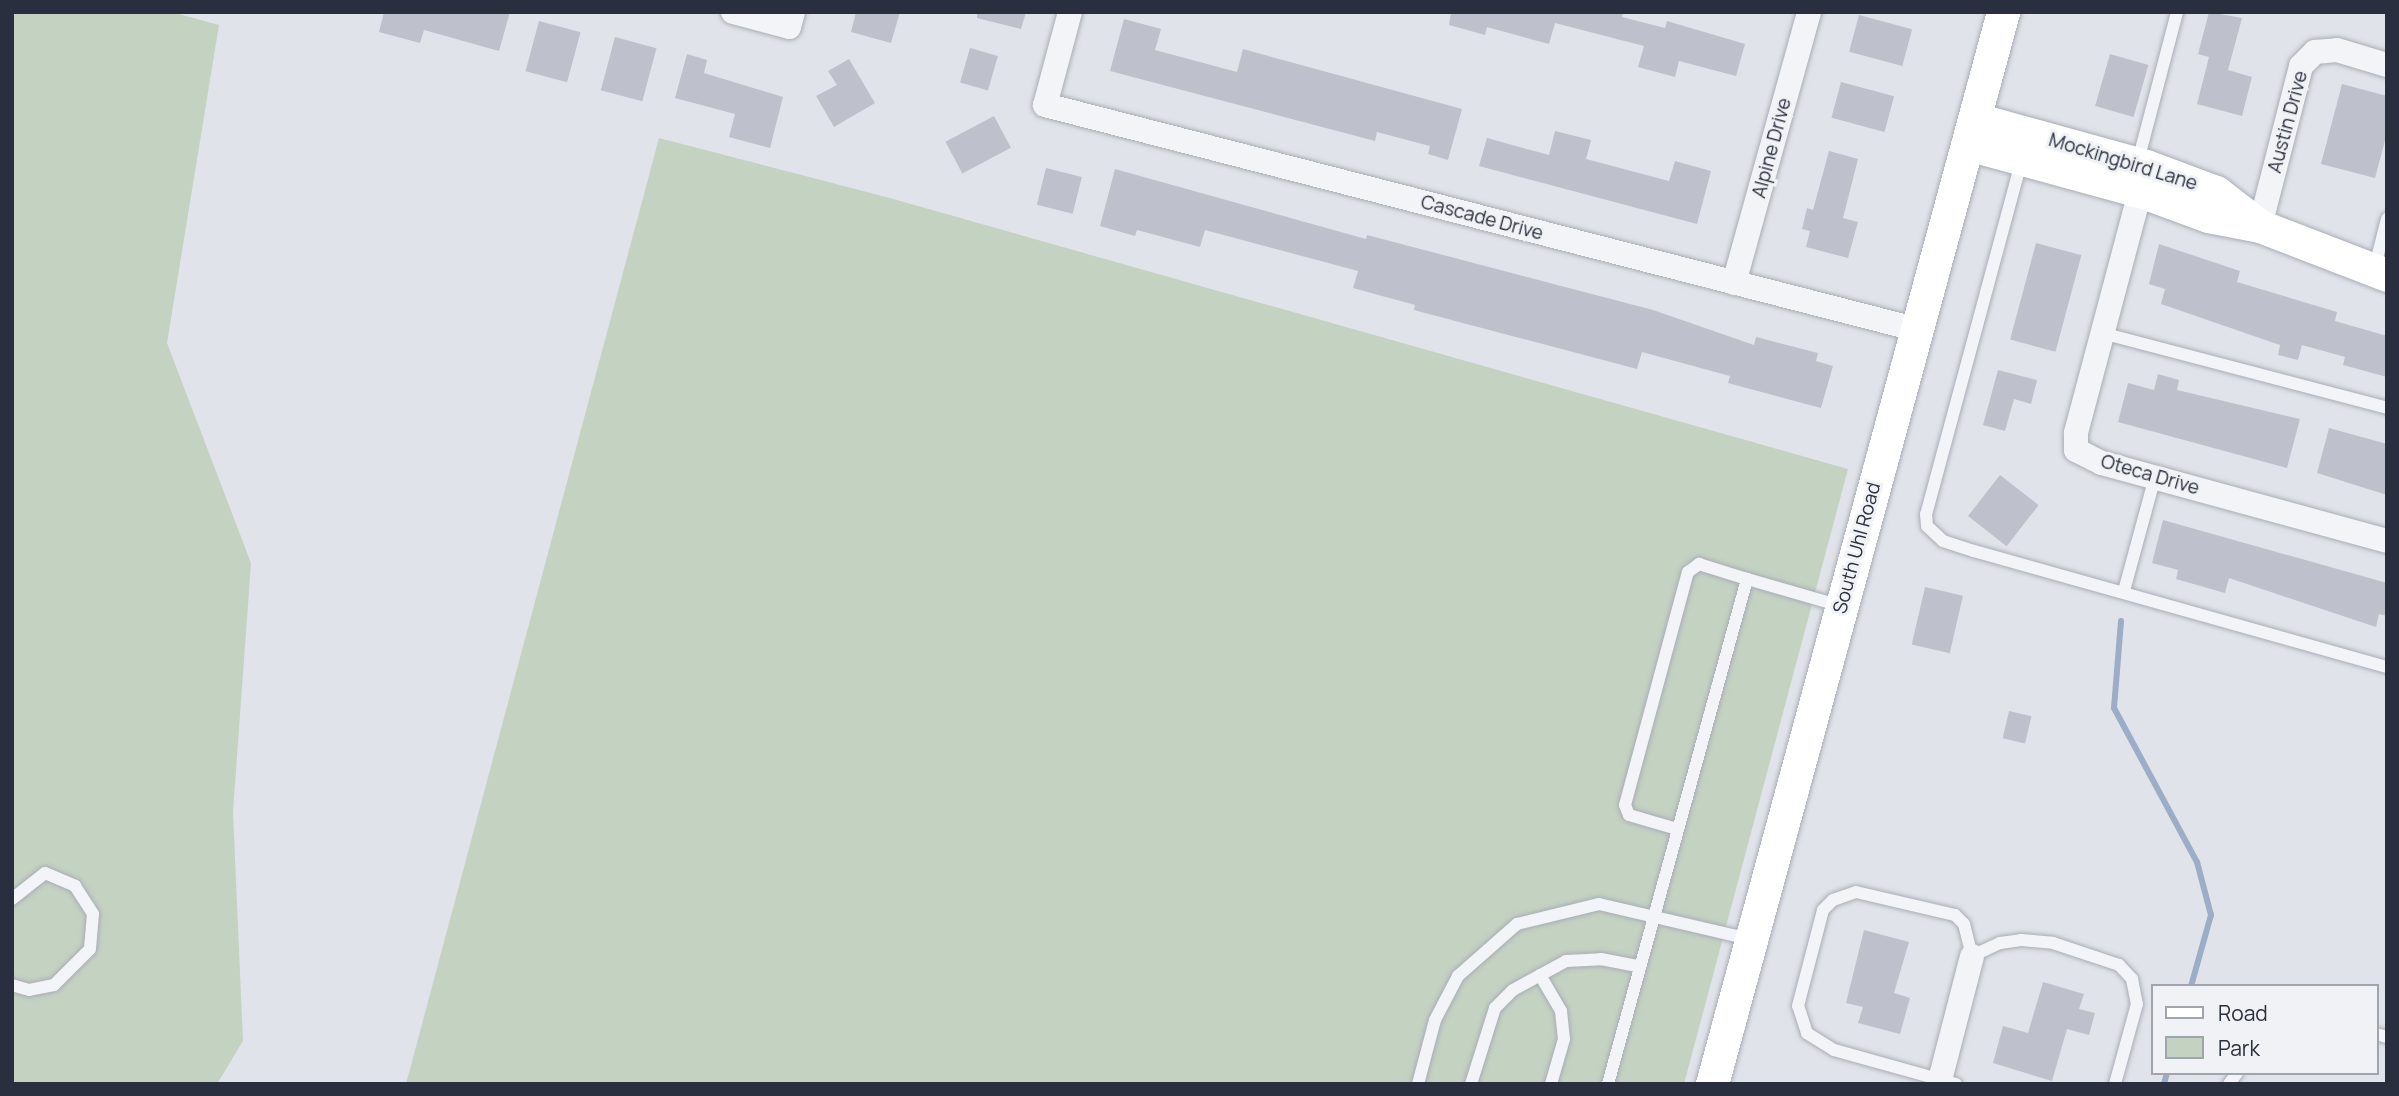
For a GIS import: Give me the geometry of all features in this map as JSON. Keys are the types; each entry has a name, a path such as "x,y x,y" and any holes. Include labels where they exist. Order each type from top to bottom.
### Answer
{"main road":[{"name":"South Uhl Road","path":"1712,1084 1841,606 1919,330 2003,12"},
{"name":"Mockingbird Lane","path":"1971,131 2022,159 2141,173"},
{"name":"Mockingbird Lane","path":"1971,131 2141,173 2208,216 2260,226 2380,273"}],"street":[{"path":"733,12 791,20"},
{"name":"Cascade Drive","path":"1070,12 1045,105 1919,330"},
{"name":"Alpine Drive","path":"1734,283 1809,12"},
{"name":"Austin Drive","path":"2260,226 2301,66 2315,52 2337,50 2387,65"},
{"name":"Oteca Drive","path":"2141,173 2076,433 2076,450 2102,463 2387,541"},
{"path":"1945,1082 1972,956"}],"lane":[{"path":"2141,173 2177,12"},
{"path":"2022,159 1926,514 1927,526 1944,541 2387,667"},
{"path":"2380,273 2387,219"},
{"path":"2102,333 2387,408"},
{"path":"2124,591 2155,477"},
{"path":"1676,829 1629,815 1625,805 1688,572 1699,564 1841,606"},
{"path":"1608,1084 1652,916 1747,579"},
{"path":"12,899 45,873 75,886 93,914 90,949 54,985 29,990 12,985"},
{"path":"1945,1082 1833,1050 1807,1033 1798,1006 1823,910 1833,900 1856,892 1955,915 1964,924 1972,956 2000,943 2021,940 2053,943 2119,965 2132,979 2137,1004 2115,1084"},
{"path":"1418,1084 1435,1020 1458,976 1517,923 1599,904 1751,939"},
{"path":"1471,1084 1495,1008 1513,990 1566,961 1601,960 1638,967"},
{"path":"1540,975 1561,1011 1564,1039 1552,1084"}],"green space":[{"path":"12,12 171,12 219,25 167,343 251,563 233,812 243,1041 217,1084 12,1084"},
{"path":"659,138 886,197 1848,469 1684,1084 406,1084"}],"building":[{"path":"384,12 510,12 499,51 424,30 420,43 379,32"},
{"path":"856,12 900,12 891,43 851,32"},
{"path":"977,12 1026,12 1021,29 977,18"},
{"path":"1451,12 1623,12 1622,17 1665,28 1667,21 1745,44 1736,76 1679,61 1675,77 1638,67 1644,46 1555,23 1549,44 1487,27 1485,35 1449,25"},
{"path":"2209,12 2242,18 2228,70 2252,77 2242,116 2197,104 2209,57 2198,54"},
{"path":"1859,15 1912,29 1902,66 1849,52"},
{"path":"1124,19 1161,29 1155,50 1237,72 1243,49 1462,109 1448,160 1428,154 1430,146 1377,132 1375,141 1110,71"},
{"path":"539,21 581,32 567,82 526,71"},
{"path":"615,37 657,48 642,101 601,90"},
{"path":"970,48 998,56 988,91 960,83"},
{"path":"687,54 707,60 704,73 783,97 770,148 729,137 735,114 675,98"},
{"path":"2110,54 2148,65 2134,117 2095,106"},
{"path":"849,59 875,103 834,127 816,96 837,85 828,71"},
{"path":"1841,82 1894,96 1885,132 1831,118"},
{"path":"2342,84 2387,96 2387,133 2375,178 2321,164"},
{"path":"994,116 1011,148 962,174 945,142"},
{"path":"1555,131 1591,140 1586,159 1669,181 1675,161 1711,171 1697,224 1479,166 1487,138 1549,155"},
{"path":"1829,151 1858,159 1843,218 1858,222 1848,258 1806,247 1810,231 1802,229 1807,208 1813,210"},
{"path":"1046,168 1082,177 1073,214 1037,205"},
{"path":"1115,169 1366,239 1367,235 1653,310 1754,345 1756,337 1818,353 1816,361 1833,366 1821,408 1728,383 1730,376 1642,352 1637,369 1414,310 1415,305 1353,288 1358,271 1205,230 1200,247 1137,230 1135,236 1100,226"},
{"path":"2036,243 2081,255 2056,352 2010,340"},
{"path":"2159,244 2240,271 2237,282 2337,312 2335,321 2387,336 2387,377 2343,365 2345,357 2302,345 2298,360 2278,355 2280,345 2161,304 2165,289 2149,284"},
{"path":"1998,370 2037,380 2031,404 2014,399 2005,431 1983,425"},
{"path":"2158,374 2179,380 2177,390 2300,419 2287,468 2118,422 2128,383 2154,390"},
{"path":"2329,428 2387,444 2387,495 2317,473"},
{"path":"2000,475 2039,505 2007,546 1968,516"},
{"path":"2163,520 2387,583 2387,616 2379,614 2376,627 2229,578 2225,593 2176,579 2178,570 2152,563"},
{"path":"1925,587 1963,596 1950,653 1912,644"},
{"path":"2009,711 2031,716 2025,743 2003,738"},
{"path":"1864,930 1909,942 1894,993 1910,998 1900,1034 1858,1023 1863,1007 1846,1003"},
{"path":"2043,982 2084,994 2079,1009 2095,1013 2089,1035 2067,1029 2052,1081 1993,1063 2003,1026 2028,1033"}],"waterway":[{"path":"2121,621 2114,708 2197,862 2211,915 2192,984"},
{"path":"2164,1084 2166,1075"}]}
